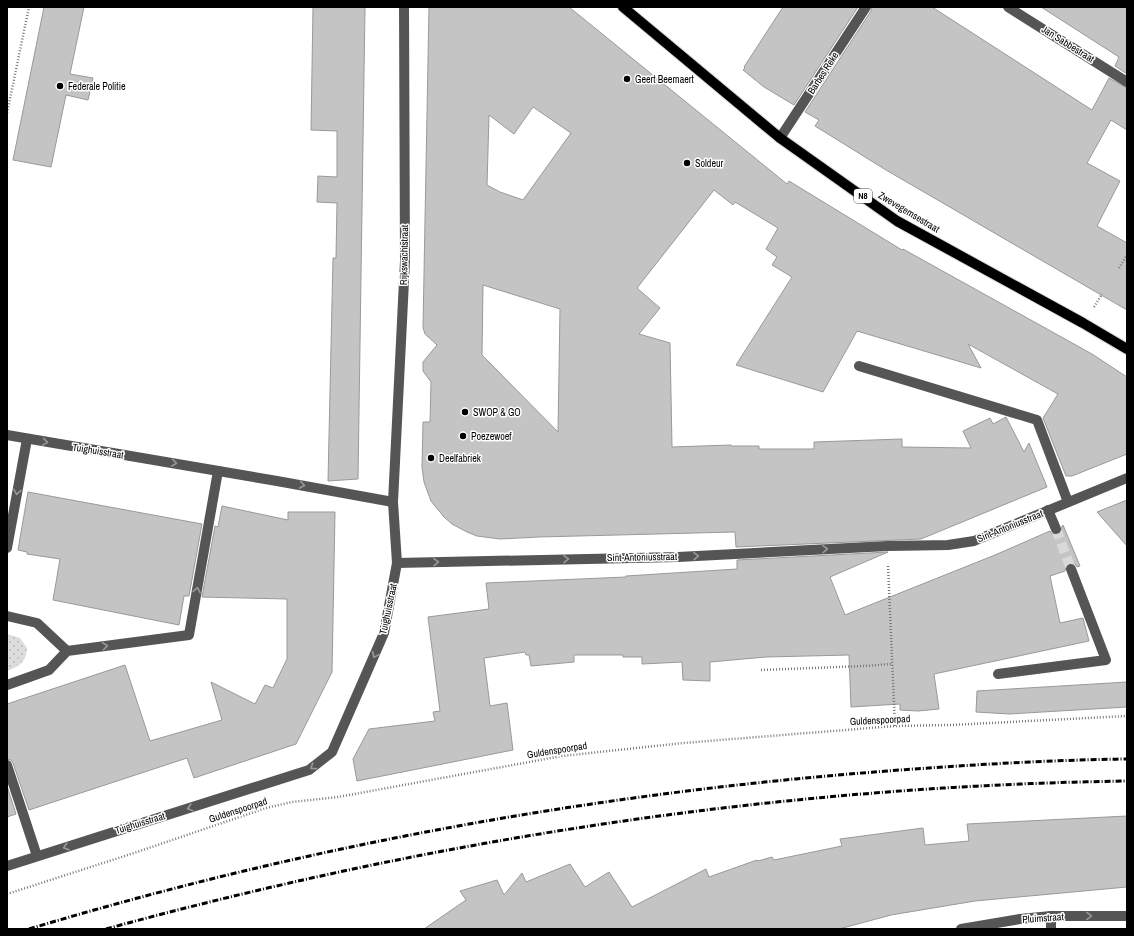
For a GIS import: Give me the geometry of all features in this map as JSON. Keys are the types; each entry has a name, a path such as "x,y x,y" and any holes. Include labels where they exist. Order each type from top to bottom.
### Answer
{"main road":[{"name":"Zwevegemsestraat","path":"623,7 780,138 897,221 1083,323 1127,349"}],"street":[{"name":"Rijkswachtstraat","path":"392,502 405,261 404,7"},
{"name":"Barbes Reke","path":"780,138 866,7"},
{"name":"Jan Sabbestraat","path":"1008,7 1127,82"},
{"path":"859,366 1037,420 1068,502"},
{"name":"Tuighuisstraat","path":"7,435 392,502 397,563 384,633 332,752 309,770 7,866"},
{"path":"7,548 26,439"},
{"path":"7,685 50,670 67,651 189,635 218,471"},
{"name":"Sint-Antoniusstraat","path":"397,563 678,557 888,546 948,545 974,541 1127,478"},
{"path":"1048,510 1056,529"},
{"path":"998,674 1106,660 1071,569"},
{"path":"7,616 38,623 67,651"},
{"path":"7,765 37,856"},
{"path":"1051,916 1051,929"},
{"name":"Pluimstraat","path":"961,929 1020,919 1051,916 1127,916"}],"path":[{"path":"7,113 29,7"},
{"path":"1119,268 1127,255"},
{"path":"888,546 895,726"},
{"path":"761,670 892,664"},
{"name":"Guldenspoorpad","path":"7,894 266,808 292,802 338,797 562,756 683,743 895,726 959,725 1127,715"}],"shaded area":[{"path":"7,634 20,638 27,648 22,663 7,671"}],"building":[{"name":"Federale Politie","path":"44,7 84,7 70,74 93,78 88,100 66,95 51,167 13,160"},
{"path":"313,7 365,7 358,479 328,481 333,258 336,258 337,203 317,202 318,176 337,177 337,131 311,130"},
{"path":"429,7 569,7 787,184 789,181 902,250 903,249 1092,354 1127,377 1127,454 1072,476 1066,476 1043,418 1058,394 968,344 981,368 857,331 823,392 736,365 792,277 772,265 777,257 766,249 778,228 735,202 733,205 714,190 637,288 660,308 639,334 670,343 672,447 731,445 759,446 759,449 814,449 814,442 902,439 902,447 971,448 963,431 990,418 993,424 1006,417 1024,452 1029,443 1047,487 921,539 736,547 735,532 500,539 477,536 452,524 444,517 431,501 424,482 422,467 423,422 430,422 431,382 423,371 423,362 437,345 425,334 423,328","holes":["533,107 571,133 523,200 500,192 487,185 489,115 514,134","483,285 560,309 558,432 482,355"]},
{"path":"783,7 858,7 794,105 764,87 743,70"},
{"path":"872,7 932,7 1092,110 1109,78 1127,88 1127,130 1111,120 1087,163 1120,181 1097,226 1127,243 1127,310 886,170 815,126 819,120 805,112 871,11"},
{"path":"1041,7 1127,7 1127,74 1115,66 1119,57"},
{"path":"28,492 202,524 189,596 184,596 179,625 53,600 60,559 27,554 27,552 18,550"},
{"path":"1127,500 1127,546 1097,512"},
{"path":"222,506 288,520 288,512 335,512 332,672 296,744 194,778 187,758 29,810 13,763 11,760 7,759 7,704 125,665 150,741 222,720 211,682 255,704 265,685 273,688 287,659 287,599 202,597 215,526 218,527"},
{"path":"1063,525 1080,566 1077,567 1075,564 1069,563 1066,565 1065,571 1050,576 1060,623 1083,618 1089,641 934,674 939,709 918,711 900,710 900,704 851,707 849,655 766,657 710,662 710,681 683,680 682,662 642,664 642,657 623,657 623,655 574,655 574,662 531,666 529,655 526,655 525,652 484,658 490,706 507,703 513,750 357,781 353,759 369,729 435,721 433,712 440,711 428,617 489,609 486,583 626,577 737,569 737,560 888,552 830,577 845,615 995,555 1050,531 1052,534 1058,535 1061,533"},
{"path":"1127,682 1127,707 1009,714 976,712 977,691"},
{"path":"7,786 16,814 7,817"},
{"path":"1127,816 1127,887 975,901 891,915 839,929 424,929 466,900 460,891 497,880 504,895 522,873 526,882 570,864 585,887 609,872 632,907 706,869 709,877 757,860 772,857 774,860 842,846 840,839 923,828 925,845 969,841 967,824"}],"tunnel":[{"path":"1056,529 1071,569"}],"railway":[{"path":"29,929 134,899 240,872 347,848 454,827 562,809 670,793 887,771 1007,763 1127,759"},
{"path":"106,929 231,897 357,868 484,844 612,823 740,806 869,793 998,785 1127,781"}],"place":[{"name":"Geert Beernaert","path":"627,79"},
{"name":"Federale Politie","path":"60,86"},
{"name":"Soldeur","path":"687,163"},
{"name":"SWOP & GO","path":"465,412"},
{"name":"Poezewoef","path":"463,436"},
{"name":"Deelfabriek","path":"431,458"}]}
